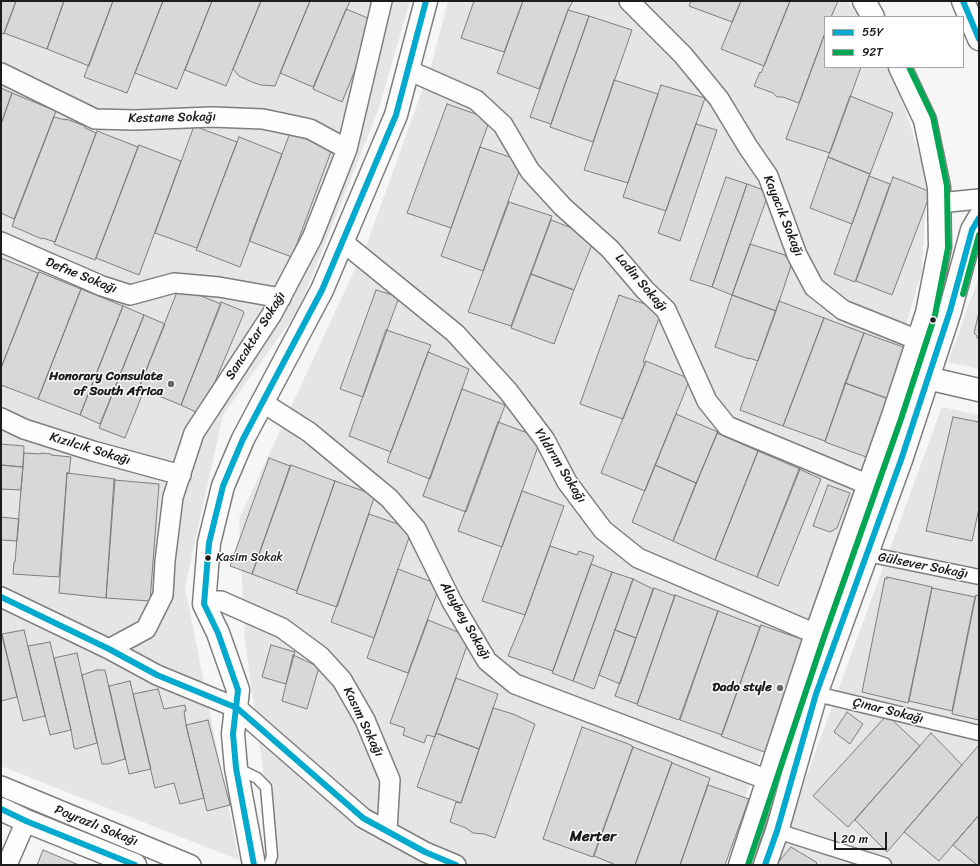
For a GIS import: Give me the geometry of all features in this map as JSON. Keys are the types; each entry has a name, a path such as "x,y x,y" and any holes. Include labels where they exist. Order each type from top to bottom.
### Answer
{"main road":[{"path":"254,865 236,768 233,734 238,690 218,633 204,604 209,543 223,486 243,439 322,290 396,115 426,1"},
{"path":"864,1 872,16"},
{"path":"964,1 979,39"},
{"path":"765,865 777,831 807,692 816,634 869,485 927,313 940,247 939,187 925,120 900,68"},
{"path":"740,865 768,780 866,554 901,460 950,311 972,230 979,218"},
{"path":"907,374 979,390"},
{"name":"Poyrazlı Sokağı","path":"1,809 26,821 134,865"}],"street":[{"name":"Sancaktar Sokağı","path":"109,649 146,629 163,595 165,561 173,497 194,433 272,314 312,238 347,149 382,1"},
{"name":"Kayacık Sokağı","path":"629,1 683,55 718,99 768,176 797,255 814,287 843,310 918,340"},
{"name":"Ladin Sokağı","path":"408,70 476,100 503,125 530,171 563,207 610,249 645,290 666,310 707,401 727,426 869,485"},
{"name":"Kestane Sokağı","path":"1,73 95,119 135,120 212,117 263,119 310,129 347,149"},
{"path":"939,203 979,199"},
{"name":"Defne Sokağı","path":"1,242 102,286 130,295 174,282 220,287 280,298"},
{"name":"Yıldırım Sokağı","path":"342,242 455,333 502,385 545,440 567,482 603,530 638,558 816,634"},
{"name":"Alaybey Sokağı","path":"262,402 310,432 389,498 416,529 452,602 487,661 515,684 768,780"},
{"name":"Kızılcık Sokağı","path":"1,418 24,429 93,451 181,475"},
{"name":"Gülsever Sokağı","path":"866,554 979,577"},
{"path":"1,597 109,649 157,675 237,708 363,818 425,852 456,865"},
{"name":"Kasım Sokağı","path":"204,604 212,601 221,601 282,628 320,656 342,680 365,720 390,780 387,831"},
{"name":"Çınar Sokağı","path":"807,692 979,733"},
{"name":"Poyrazlı Sokağı","path":"1,786 191,865"},
{"path":"7,865 26,821"},
{"path":"777,831 884,865"}],"lane":[{"path":"236,768 257,778 266,788 272,856 269,865"}],"shaded area":[{"path":"1,1 410,1 379,108 299,309 223,415 185,587 239,860 1,766"},
{"path":"448,1 848,1 857,16 824,16 824,68 890,68 895,77 927,179 922,272 827,582 719,865 276,865 245,641 239,519 368,241 432,63"},
{"path":"979,277 979,369 948,362"},
{"path":"942,407 979,415 979,865 774,865"}],"building":[{"path":"1,1 16,1 4,34 1,33"},
{"path":"16,1 64,1 47,49 4,33"},
{"path":"64,1 113,1 89,66 47,49"},
{"path":"113,1 163,1 127,93 84,77"},
{"path":"163,1 212,1 177,89 135,73"},
{"path":"212,1 261,1 226,86 185,70"},
{"path":"261,1 310,1 275,86 261,85 252,82 239,76 233,69"},
{"path":"310,1 350,1 313,87 280,73"},
{"path":"474,1 523,1 504,52 461,38"},
{"path":"523,1 573,1 568,10 539,89 497,73"},
{"path":"691,1 741,1 732,22 689,6"},
{"path":"741,1 790,1 764,66 721,49"},
{"path":"790,1 838,1 831,16 824,16 824,36 799,103 783,97 777,97 773,93 754,86 760,72 761,73"},
{"path":"346,9 375,21 342,102 313,89"},
{"path":"568,10 589,16 551,124 530,117"},
{"path":"589,16 632,30 593,142 550,127"},
{"path":"824,36 824,68 861,68 830,153 786,139"},
{"path":"614,80 658,94 628,183 584,170"},
{"path":"661,85 705,98 666,211 623,197"},
{"path":"1,88 12,93 1,124"},
{"path":"12,93 56,111 14,219 1,213 1,124"},
{"path":"850,96 893,113 870,174 828,157"},
{"path":"447,104 490,119 451,228 407,213"},
{"path":"54,117 66,119 85,126 85,128 96,133 55,242 42,239 12,226"},
{"path":"696,124 717,130 680,241 658,233"},
{"path":"194,126 237,142 197,248 155,233"},
{"path":"97,131 138,147 95,260 54,244"},
{"path":"290,133 332,149 292,257 249,241"},
{"path":"239,137 282,154 240,267 196,250"},
{"path":"139,145 181,161 139,275 96,258"},
{"path":"480,147 516,159 522,163 483,271 441,256"},
{"path":"828,157 870,174 852,224 810,208"},
{"path":"869,176 890,184 855,282 834,274"},
{"path":"726,177 747,184 712,287 690,280"},
{"path":"893,177 931,192 892,295 856,281"},
{"path":"747,184 769,192 732,295 712,287"},
{"path":"509,202 552,216 511,326 468,312"},
{"path":"551,220 595,237 574,290 531,274"},
{"path":"750,244 785,255 793,260 776,311 732,295"},
{"path":"1,258 38,273 1,368"},
{"path":"39,272 81,289 38,399 1,385 1,368"},
{"path":"531,274 574,290 554,344 511,328"},
{"path":"179,287 221,304 181,405 139,388"},
{"path":"81,289 123,306 80,415 38,399"},
{"path":"376,290 399,297 363,397 340,389"},
{"path":"619,295 662,310 643,362 645,363 623,419 580,404"},
{"path":"732,295 776,311 758,361 715,347"},
{"path":"779,301 824,318 783,426 740,410"},
{"path":"221,302 243,311 244,313 200,414 181,405"},
{"path":"123,306 144,315 100,424 80,415"},
{"path":"979,312 979,339 974,333"},
{"path":"144,315 165,324 139,388 144,390 125,438 99,428"},
{"path":"824,318 864,333 825,441 783,426"},
{"path":"386,330 431,345 391,452 349,436"},
{"path":"864,333 906,348 889,399 845,383"},
{"path":"428,352 469,369 430,479 387,462"},
{"path":"646,361 690,379 645,491 601,473"},
{"path":"845,383 889,399 869,458 825,442"},
{"path":"462,389 505,405 466,512 423,496"},
{"path":"676,414 718,432 696,483 655,465"},
{"path":"953,417 979,422 979,508 972,541 926,531"},
{"path":"498,422 541,438 502,547 458,531"},
{"path":"717,433 758,451 715,560 673,541"},
{"path":"1,444 24,446 23,467 1,465"},
{"path":"758,451 800,469 757,577 715,560"},
{"path":"24,453 41,453 71,457 69,473 67,473 59,577 13,574"},
{"path":"269,458 290,466 252,574 230,566"},
{"path":"1,465 23,467 21,490 1,489"},
{"path":"291,465 335,481 297,591 252,574"},
{"path":"655,465 696,483 673,541 632,522"},
{"path":"799,469 821,479 778,586 757,577"},
{"path":"67,473 115,479 106,598 59,593"},
{"path":"114,480 159,484 150,601 106,598"},
{"path":"335,481 375,495 337,607 296,593"},
{"path":"828,485 850,493 837,528 830,532 813,526"},
{"path":"522,491 564,506 525,615 482,601"},
{"path":"369,514 412,529 374,638 331,622"},
{"path":"1,517 19,519 17,541 1,540"},
{"path":"550,546 577,555 579,551 594,556 553,671 508,656 525,615"},
{"path":"591,564 612,572 573,681 552,673"},
{"path":"398,569 440,585 408,673 367,658"},
{"path":"612,572 633,579 594,689 573,681"},
{"path":"887,577 932,587 908,703 862,692 885,578 887,579"},
{"path":"633,579 653,589 636,638 615,630"},
{"path":"654,588 675,596 637,704 615,696"},
{"path":"932,588 975,597 952,711 909,701"},
{"path":"675,595 718,611 679,720 637,705"},
{"path":"976,595 979,596 979,720 952,714"},
{"path":"718,611 760,627 722,735 680,720"},
{"path":"428,620 470,637 435,737 427,735 424,743 403,735 405,728 390,723"},
{"path":"761,625 807,641 767,753 721,736"},
{"path":"24,630 45,716 23,721 2,634"},
{"path":"615,630 636,638 620,684 599,675"},
{"path":"1,632 17,697 1,701"},
{"path":"50,642 71,730 50,735 28,646"},
{"path":"271,645 295,652 286,684 262,677"},
{"path":"77,653 97,743 76,749 74,748 54,658"},
{"path":"293,655 319,667 307,709 282,701"},
{"path":"97,670 105,670 125,759 108,764 102,764 82,675"},
{"path":"456,678 498,694 479,749 436,733"},
{"path":"130,681 151,769 129,774 109,686"},
{"path":"158,689 164,709 185,705 186,711 184,711 186,725 204,798 180,804 174,783 155,788 133,694"},
{"path":"493,708 513,714 535,724 495,838 484,834 473,833 466,828 450,822 456,802 461,803"},
{"path":"847,712 863,724 850,744 834,732"},
{"path":"887,715 920,746 848,827 813,796"},
{"path":"208,720 230,805 207,811 186,725"},
{"path":"582,727 633,747 593,857 543,839"},
{"path":"436,733 479,749 461,803 417,787"},
{"path":"931,733 962,765 887,852 855,820"},
{"path":"979,745 979,815 939,861 904,832"},
{"path":"633,747 672,762 635,865 616,865 594,856"},
{"path":"672,763 710,778 680,865 635,865"},
{"path":"708,785 749,799 725,865 680,865"},
{"path":"979,815 979,865 977,865 953,845"},
{"path":"791,847 817,863 815,865 776,865"},
{"path":"43,850 79,865 37,865"}],"transit line":[{"name":"55Y","path":"254,865 236,768 233,734 238,690 218,633 204,604 209,543 223,486 243,439 322,290 396,115 426,1"},
{"name":"55Y","path":"963,1 979,39"},
{"name":"92T","path":"748,865 824,637 901,419 935,315 948,248 947,186 933,117 909,68"},
{"name":"55Y","path":"765,865 777,831 816,694 901,460 950,311 972,230 979,218"},
{"name":"92T","path":"963,294 979,235"},
{"name":"55Y","path":"1,597 109,649 157,675 237,708 363,818 425,852 456,865"},
{"name":"55Y","path":"1,809 26,821 135,865"}],"place":[{"name":"Honorary Consulate of South Africa","path":"171,384"},
{"name":"Kasim Sokak","path":"208,558"},
{"name":"Dado style","path":"780,688"}],"district":[{"name":"Merter","path":"593,837"}]}
